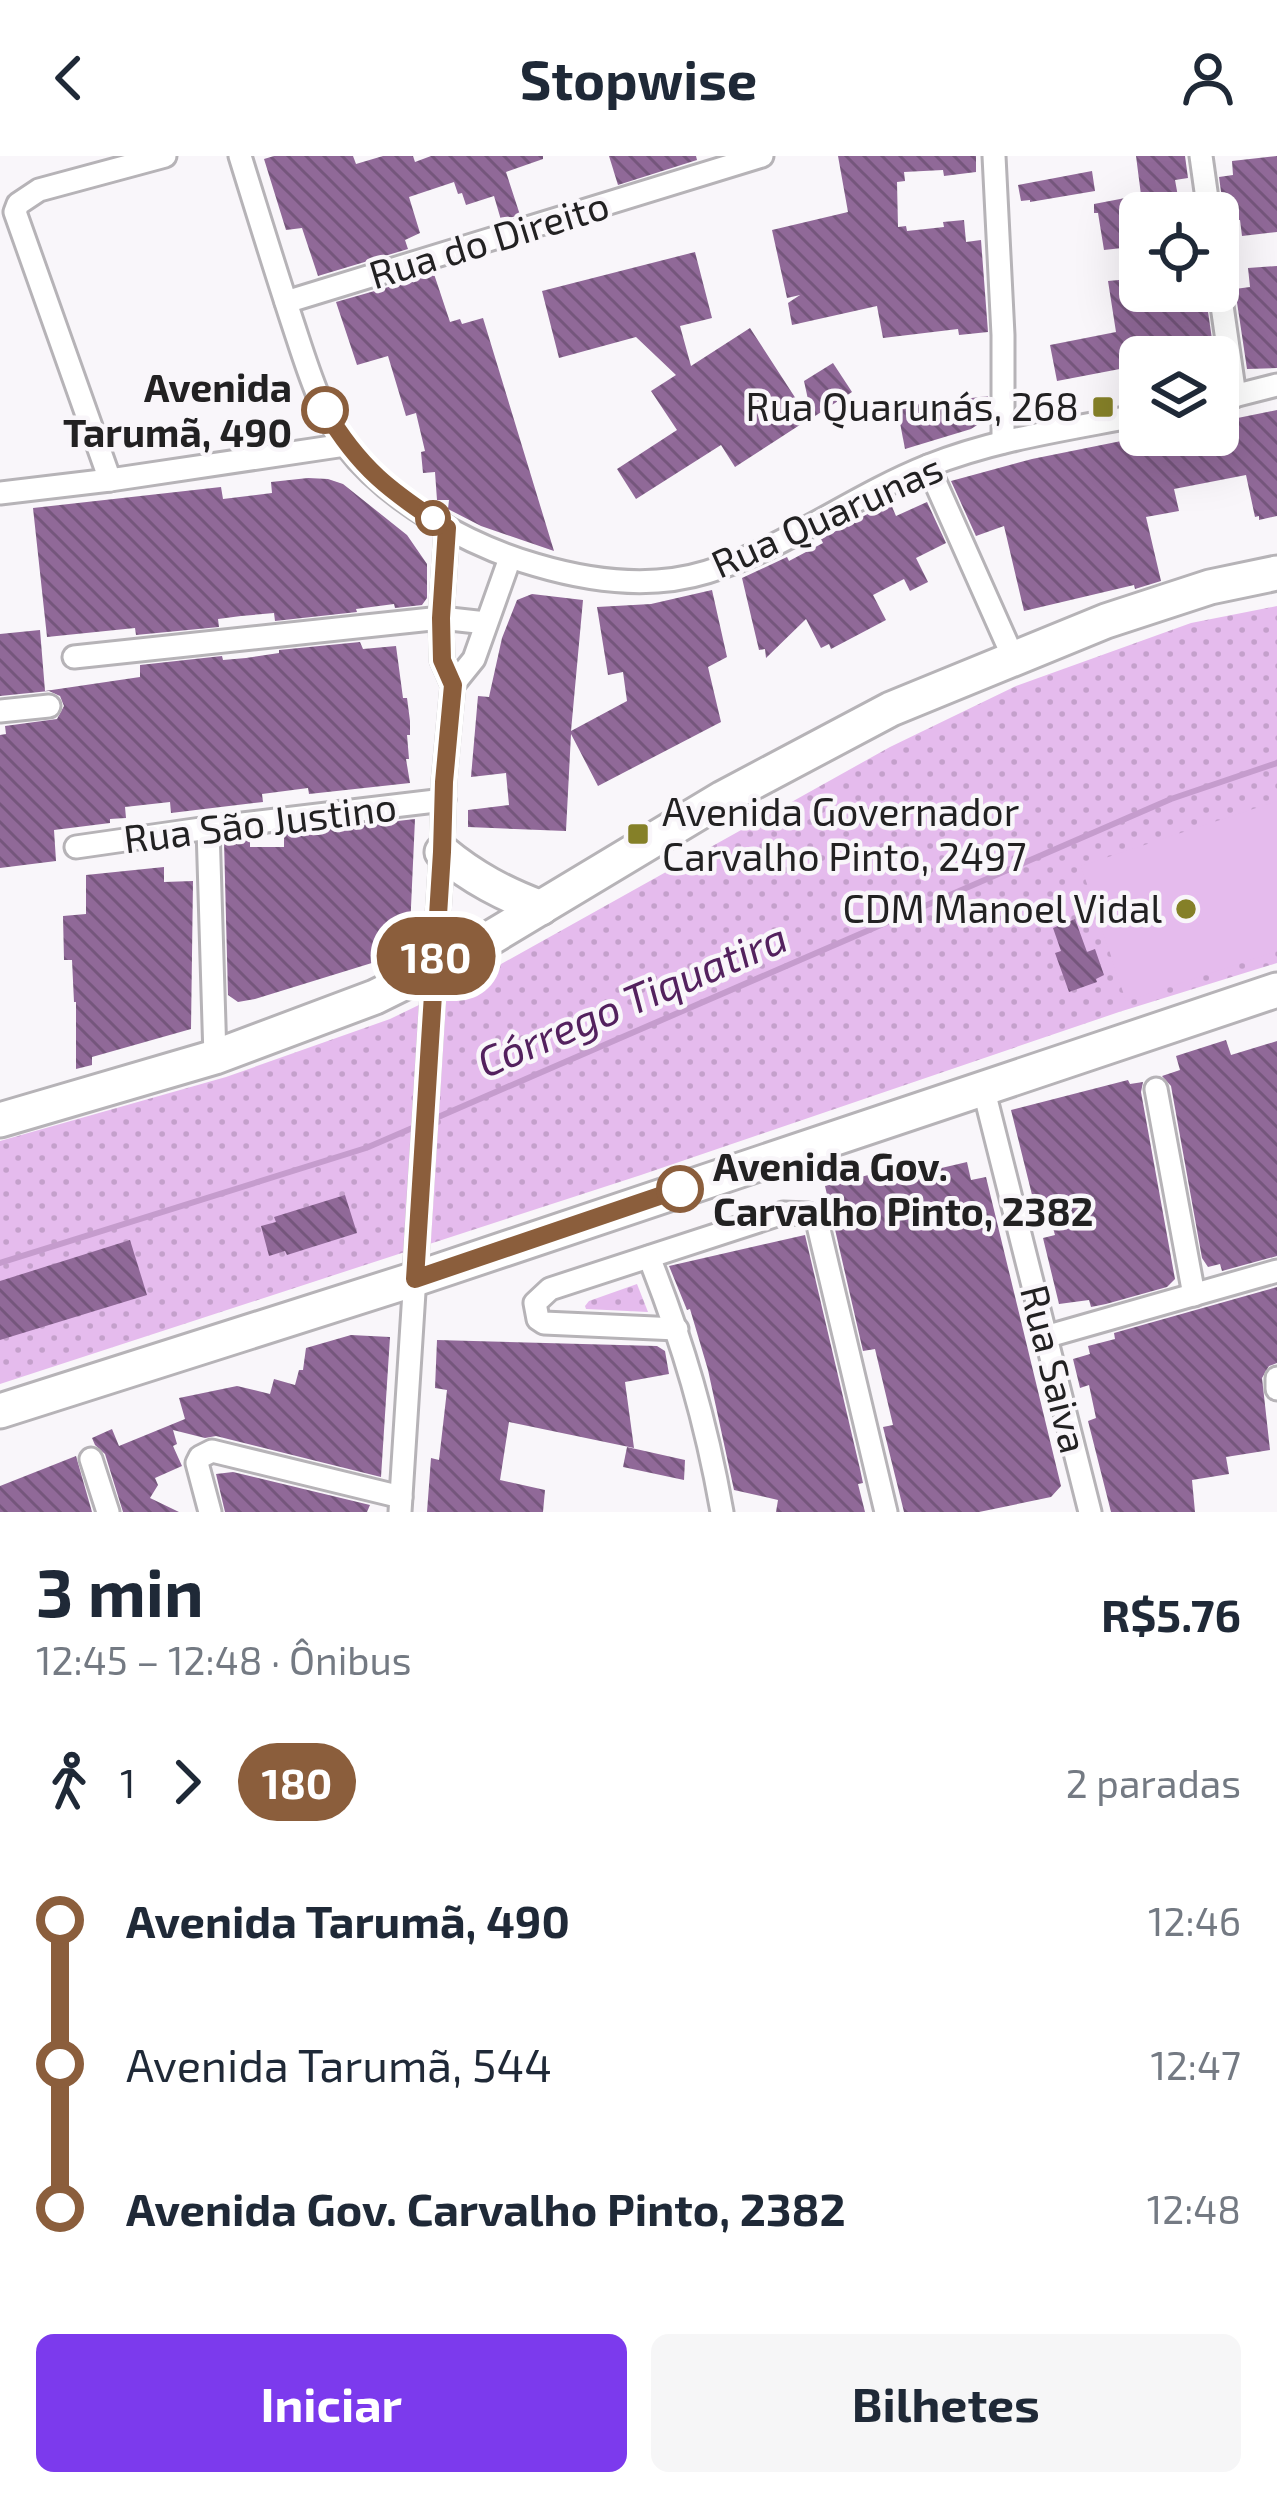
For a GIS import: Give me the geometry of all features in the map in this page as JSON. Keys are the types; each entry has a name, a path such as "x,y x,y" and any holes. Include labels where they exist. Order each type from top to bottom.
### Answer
{"main road":[{"path":"0,1120 215,1057 375,997 435,969 723,798 847,731 1012,657 1106,621 1210,587 1277,573"},
{"path":"442,852 477,879 542,908"},
{"path":"0,1411 415,1279 1277,990"}],"street":[{"path":"110,480 15,212 18,204 39,190 165,156"},
{"name":"Rua Quarunas","path":"240,156 325,410 346,445 369,471 447,528 510,558 571,575 638,582 700,574 756,556 928,466 1003,442 1119,419"},
{"name":"Rua do Direito","path":"286,302 762,156"},
{"path":"994,156 1003,442"},
{"path":"1201,156 1206,192"},
{"path":"1239,395 1277,385"},
{"path":"0,493 346,445"},
{"path":"928,466 1012,657"},
{"path":"210,1512 197,1462 212,1451 400,1504 453,685 442,660 447,528"},
{"path":"453,685 473,659 510,558"},
{"path":"74,657 441,618 485,623"},
{"path":"0,712 49,706"},
{"name":"Rua São Justino","path":"76,848 208,827 444,800"},
{"path":"208,827 215,1057"},
{"name":"Rua Saiva","path":"983,1087 1083,1511"},
{"path":"1156,1089 1194,1294"},
{"path":"677,1329 544,1323 538,1319 535,1303 550,1289 783,1213 808,1214 817,1221 886,1512"},
{"path":"649,1257 677,1329 709,1440 722,1512"},
{"path":"1045,1337 1277,1271"},
{"path":"1277,1378 1277,1390"},
{"path":"91,1459 108,1512"}],"shaded area":[{"path":"1277,606 1277,963 0,1384 0,1141 226,1077 390,1019 485,973 890,747 1016,686 1191,623"},
{"name":"CDM Manoel Vidal","path":"1277,801 1277,951 1126,1001 1081,866"},
{"path":"637,1284 648,1312 586,1309 589,1301"}],"building":[{"path":"353,156 356,164 383,156 413,156 415,162 431,156 543,159 506,172 520,215 501,220 494,196 466,205 454,182 409,197 420,233 405,240 408,249 318,276 302,228 286,230 264,159"},
{"path":"609,156 696,156 697,160 618,185"},
{"path":"838,156 976,156 976,172 944,176 943,170 904,172 905,181 897,182 898,227 906,226 907,231 964,220 966,242 981,240 988,332 959,335 958,329 883,338 877,306 792,325 788,303 800,295 787,298 772,230 848,212"},
{"path":"1136,156 1185,156 1188,178 1175,180 1177,192 1141,192"},
{"path":"1277,156 1277,232 1242,236 1239,192 1221,192 1219,177 1233,175 1232,161"},
{"path":"1092,171 1095,191 1021,201 1018,185"},
{"path":"1119,199 1119,248 1104,250 1094,204"},
{"path":"695,252 712,318 680,326 691,366 750,328 809,419 735,467 721,445 636,499 617,469 677,430 651,391 676,375 636,337 559,358 542,291"},
{"path":"1277,266 1277,368 1247,369 1238,312 1239,288 1250,287 1248,268"},
{"path":"434,274 450,322 483,318 554,551 481,526 448,509 449,500 437,500 435,472 423,473 421,452 425,451 416,413 406,416 388,356 357,365 336,302"},
{"path":"1119,280 1119,312 1208,312 1212,336 1119,336 1119,369 1057,381 1050,345 1116,332 1108,281"},
{"path":"833,363 852,392 812,418 804,381"},
{"path":"988,396 985,420 971,429 905,449 897,407"},
{"path":"1277,410 1277,516 1255,517 1246,475 1174,489 1179,511 1146,517 1161,581 1135,589 1134,585 1024,611 1004,526 976,536 951,481 1119,441 1119,456 1239,456 1239,418"},
{"path":"308,478 343,484 407,535 427,564 427,598 422,605 395,608 394,604 275,621 274,613 241,616 218,619 219,627 136,635 135,628 47,637 33,508 221,487 223,499 272,493 271,482"},
{"path":"890,502 896,516 927,502 946,543 916,558 928,582 910,591 904,579 873,595 886,620 831,649 829,644 821,648 806,619 766,658 765,649 759,650 742,578 787,557 789,561"},
{"path":"712,590 727,657 708,667 721,722 598,786 571,734 566,831 468,827 468,810 509,805 506,773 471,777 478,696 489,697 502,638 517,600 532,594 583,600 571,731 627,701 623,672 608,675 597,607 651,604"},
{"path":"40,630 45,691 140,677 140,665 246,658 360,642 363,649 396,646 410,721 406,759 410,783 309,794 308,788 262,794 263,802 171,813 170,802 125,807 126,818 54,830 56,861 0,868 0,735 6,734 5,726 57,719 64,706 60,696 49,691 0,696 0,634"},
{"path":"415,819 410,929 397,952 255,999 238,1002 228,995 224,841 250,838 250,847 284,847 284,834"},
{"path":"164,867 164,882 193,881 191,1029 92,1057 92,1065 76,1069 76,1002 72,960 64,960 63,916 86,914 86,875"},
{"path":"1075,919 1087,952 1095,949 1104,975 1069,992 1055,953 1061,951 1053,928"},
{"path":"1226,1040 1231,1055 1277,1041 1277,1256 1222,1271 1220,1264 1208,1267 1202,1258 1171,1086 1162,1076 1180,1070 1176,1056"},
{"path":"1128,1080 1130,1084 1143,1082 1175,1279 1167,1287 1106,1304 1091,1307 1089,1300 1059,1304 1043,1238 1055,1235 1045,1200 1034,1203 1011,1110"},
{"path":"967,1162 971,1180 986,1177 1061,1486 1051,1497 979,1512 904,1512 883,1427 893,1425 875,1349 863,1351 825,1186 900,1167 903,1177"},
{"path":"345,1195 357,1233 269,1256 261,1226 276,1222 274,1217"},
{"path":"805,1235 860,1469 863,1483 858,1484 865,1512 776,1512 778,1500 734,1490 708,1370 690,1309 669,1266"},
{"path":"130,1240 147,1295 0,1340 0,1281"},
{"path":"1277,1287 1277,1363 1262,1378 1270,1450 1226,1457 1229,1474 1192,1480 1195,1512 1111,1512 1088,1421 1096,1418 1089,1385 1080,1388 1073,1359 1090,1354 1088,1346 1115,1339 1114,1333"},
{"path":"351,1335 390,1337 381,1477 216,1436 173,1430 177,1444 173,1446 182,1466 155,1478 158,1485 150,1498 179,1512 123,1512 105,1454 92,1438 112,1429 119,1446 185,1419 179,1398 237,1386 270,1394 274,1379 295,1385 306,1348"},
{"path":"437,1340 657,1346 665,1351 669,1374 625,1382 634,1448 509,1422 500,1480 545,1490 543,1512 427,1512 431,1458 439,1460 447,1390 435,1388"},
{"path":"627,1447 685,1460 684,1480 623,1467"},
{"path":"76,1456 92,1512 0,1512 0,1486"},
{"path":"233,1472 370,1505 367,1512 225,1512 216,1474"}],"waterway":[{"name":"Córrego Tiquatira","path":"429,1121 1171,799 1277,763"},
{"name":"Córrego Tiquatira","path":"0,1263 366,1148 417,1126"}],"bus line":[{"name":"180","path":"325,410 369,471 447,528 442,660 453,685 415,1279 680,1189"}],"place":[{"name":"Rua Quarunás, 268","path":"1103,407"},
{"name":"Avenida Tarumã, 490","path":"325,410"},
{"name":"Avenida Governador Carvalho Pinto, 2497","path":"638,834"},
{"name":"CDM Manoel Vidal","path":"1186,909"},
{"name":"Avenida Gov. Carvalho Pinto, 2382","path":"680,1189"}]}
